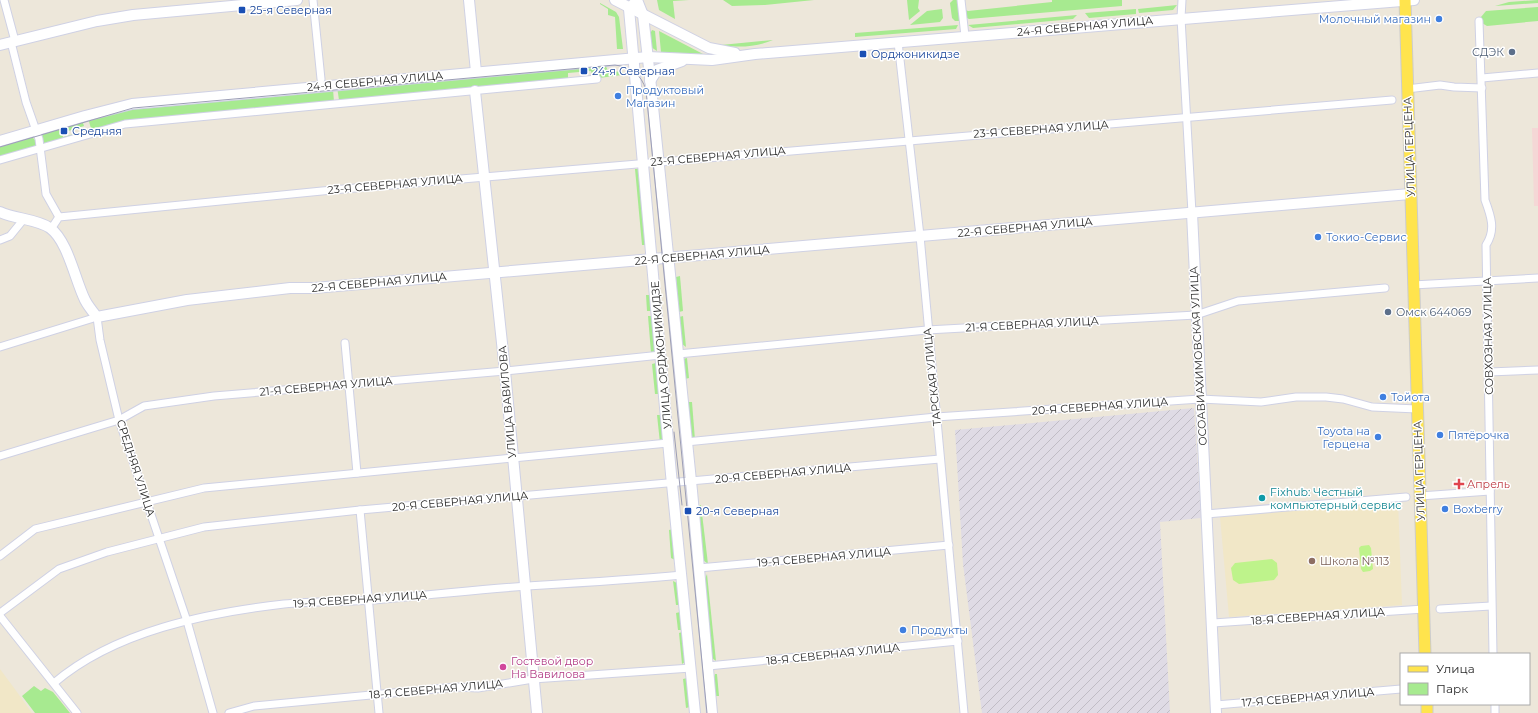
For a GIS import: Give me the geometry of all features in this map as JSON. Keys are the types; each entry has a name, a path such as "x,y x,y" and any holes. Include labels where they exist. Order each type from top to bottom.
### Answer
{"main road":[{"path":"0,45 97,21 133,15 261,2 297,0"},
{"path":"469,0 476,72"},
{"name":"24-Я СЕВЕРНАЯ УЛИЦА","path":"615,0 629,9 709,48 725,52 755,54"},
{"name":"УЛИЦА ОРДЖОНИКИДЗЕ","path":"695,713 668,443 633,59 629,9 637,0 643,15 648,57 691,481 712,713"},
{"name":"24-Я СЕВЕРНАЯ УЛИЦА","path":"0,141 132,104 648,57 688,60 725,59 755,54 1408,0"},
{"name":"УЛИЦА ГЕРЦЕНА","path":"1408,0 1407,89 1425,653"},
{"path":"650,81 654,74 661,68 688,60"},
{"name":"УЛИЦА ВАВИЛОВА","path":"475,91 505,371 537,713"},
{"name":"22-Я СЕВЕРНАЯ УЛИЦА","path":"97,317 187,300 290,288 314,288 494,273 1410,194"},
{"path":"0,212 23,220 45,225 51,229"},
{"name":"ОСОАВИАХИМОВСКАЯ УЛИЦА","path":"1192,213 1216,709"},
{"name":"СРЕДНЯЯ УЛИЦА","path":"51,229 62,244 85,300 97,317"}],"street":[{"path":"4,0 26,102 37,130 46,194 59,217 51,229"},
{"path":"313,0 320,79"},
{"path":"962,0 966,36"},
{"name":"ОСОАВИАХИМОВСКАЯ УЛИЦА","path":"1182,0 1181,18 1188,118 1192,213"},
{"name":"СОВХОЗНАЯ УЛИЦА","path":"1479,21 1485,200 1490,215 1492,229 1486,245 1488,281 1491,606 1493,653"},
{"name":"ТАРСКАЯ УЛИЦА","path":"898,42 920,236 927,330 949,545 964,713"},
{"path":"1482,78 1538,73"},
{"name":"24-Я СЕВЕРНАЯ УЛИЦА","path":"0,160 126,124 597,79"},
{"path":"1407,89 1440,85 1482,88"},
{"name":"23-Я СЕВЕРНАЯ УЛИЦА","path":"59,217 332,190 1392,100"},
{"path":"0,240 10,236 23,220"},
{"path":"1413,285 1538,278"},
{"name":"21-Я СЕВЕРНАЯ УЛИЦА","path":"678,354 927,330 1196,314 1238,301 1385,288"},
{"name":"22-Я СЕВЕРНАЯ УЛИЦА","path":"0,347 97,317"},
{"name":"СРЕДНЯЯ УЛИЦА","path":"97,317 100,340 119,420 187,621 213,713"},
{"path":"345,343 357,473"},
{"name":"21-Я СЕВЕРНАЯ УЛИЦА","path":"0,456 119,420 144,406 214,396 505,371 661,355"},
{"path":"1489,372 1538,370"},
{"name":"20-Я СЕВЕРНАЯ УЛИЦА","path":"686,442 936,417 1200,399 1261,402 1296,397 1326,397 1343,399 1372,407 1417,408"},
{"path":"0,556 35,530 204,488 668,443"},
{"name":"20-Я СЕВЕРНАЯ УЛИЦА","path":"0,613 59,569 107,552 204,527 360,510 940,459"},
{"path":"1420,496 1490,491"},
{"path":"1206,514 1406,497"},
{"path":"360,510 379,713"},
{"name":"19-Я СЕВЕРНАЯ УЛИЦА","path":"699,568 949,545"},
{"name":"19-Я СЕВЕРНАЯ УЛИЦА","path":"54,683 66,672 100,651 133,637 187,621 229,612 284,604 368,600 682,575"},
{"path":"1440,609 1491,606"},
{"name":"18-Я СЕВЕРНАЯ УЛИЦА","path":"1213,623 1424,609"},
{"path":"0,616 77,713"},
{"name":"18-Я СЕВЕРНАЯ УЛИЦА","path":"708,666 958,641"},
{"name":"18-Я СЕВЕРНАЯ УЛИЦА","path":"229,713 254,706 456,687 478,688 533,679 691,668"},
{"name":"17-Я СЕВЕРНАЯ УЛИЦА","path":"1216,709 1400,689"}],"shaded area":[{"path":"1532,128 1538,128 1538,206 1534,206"},
{"path":"1194,408 1201,518 1160,522 1170,713 982,713 963,564 955,430"},
{"name":"Школа №113","path":"1398,501 1402,605 1229,617 1220,517"},
{"path":"0,669 17,692 32,713 0,713"}],"green space":[{"path":"657,0 689,0 673,1 675,19 659,10"},
{"path":"723,0 814,0 765,5 732,6"},
{"path":"907,0 919,0 918,8 920,11 909,20"},
{"path":"953,0 958,0 960,21 955,21 952,18 950,3"},
{"path":"1052,0 1122,0 1122,6 967,18 966,10 1052,2"},
{"path":"1538,0 1538,3 1495,6 1509,2"},
{"path":"600,3 616,12 619,17 623,49 617,49 615,17 608,15 608,9"},
{"path":"1177,5 1173,10 1139,13 1138,9"},
{"path":"1538,7 1538,21 1487,26 1482,23 1481,17 1486,11"},
{"path":"942,9 943,18 940,22 910,25 927,11"},
{"path":"1136,9 1136,14 1089,18 1085,13"},
{"path":"1077,15 1073,19 973,28 968,25"},
{"path":"958,25 956,29 855,37 855,33"},
{"path":"652,30 655,31 657,51 651,47 650,34"},
{"path":"659,31 703,54 661,52"},
{"path":"773,40 747,46 721,45"},
{"path":"605,64 608,71 623,72 622,75 599,78 599,75 592,75 591,71 568,73 568,78 339,100 337,87"},
{"path":"333,89 334,102 278,107 92,132 88,118 127,109"},
{"path":"82,120 84,126 62,133 63,137 85,131 86,134 47,144 44,143 42,136 43,132"},
{"path":"31,136 38,143 37,146 0,157 0,145"},
{"path":"635,169 638,169 645,245 642,245"},
{"path":"680,276 683,311 679,312 676,277"},
{"path":"646,295 650,295 651,311 647,311"},
{"path":"648,316 652,316 655,352 651,353"},
{"path":"683,316 686,347 682,344 679,317"},
{"path":"687,358 689,378 685,379 683,359"},
{"path":"656,363 660,394 655,394 652,364"},
{"path":"688,402 692,402 695,440 691,440"},
{"path":"657,415 662,415 664,440 660,443"},
{"path":"698,505 701,505 708,564 703,560"},
{"path":"673,529 675,560 671,558 669,530"},
{"path":"1369,545 1371,548 1373,569 1363,572 1361,569 1359,548 1361,546"},
{"path":"1272,559 1277,563 1278,575 1274,580 1239,584 1233,580 1231,568 1235,563"},
{"path":"707,574 716,661 712,658 705,579"},
{"path":"673,581 677,583 680,605 676,605"},
{"path":"680,612 682,630 678,630 676,613"},
{"path":"682,632 685,662 682,664 679,633"},
{"path":"715,674 717,674 719,696 715,696"},
{"path":"687,678 690,707 686,708 683,679"},
{"path":"34,686 41,691 45,688 53,692 70,713 35,713 22,696"}],"tram line":[{"path":"0,147 133,108 615,65 635,72 644,84 646,90 707,713"},
{"path":"674,432 682,505"}],"place":[{"name":"25-я Северная","path":"242,10"},
{"name":"Молочный магазин","path":"1439,19"},
{"name":"СДЭК","path":"1512,52"},
{"name":"Орджоникидзе","path":"863,54"},
{"name":"24-я Северная","path":"584,71"},
{"name":"Продуктовый Магазин","path":"618,96"},
{"name":"Средняя","path":"64,131"},
{"name":"Токио-Сервис","path":"1318,237"},
{"name":"Омск 644069","path":"1388,312"},
{"name":"Тойота","path":"1383,397"},
{"name":"Пятёрочка","path":"1440,435"},
{"name":"Toyota на Герцена","path":"1378,437"},
{"name":"Апрель","path":"1459,484"},
{"name":"Fixhub: Честный компьютерный сервис","path":"1262,498"},
{"name":"Boxberry","path":"1445,509"},
{"name":"20-я Северная","path":"688,511"},
{"name":"Школа №113","path":"1312,561"},
{"name":"Продукты","path":"903,630"},
{"name":"Гостевой двор На Вавилова","path":"503,667"}]}
